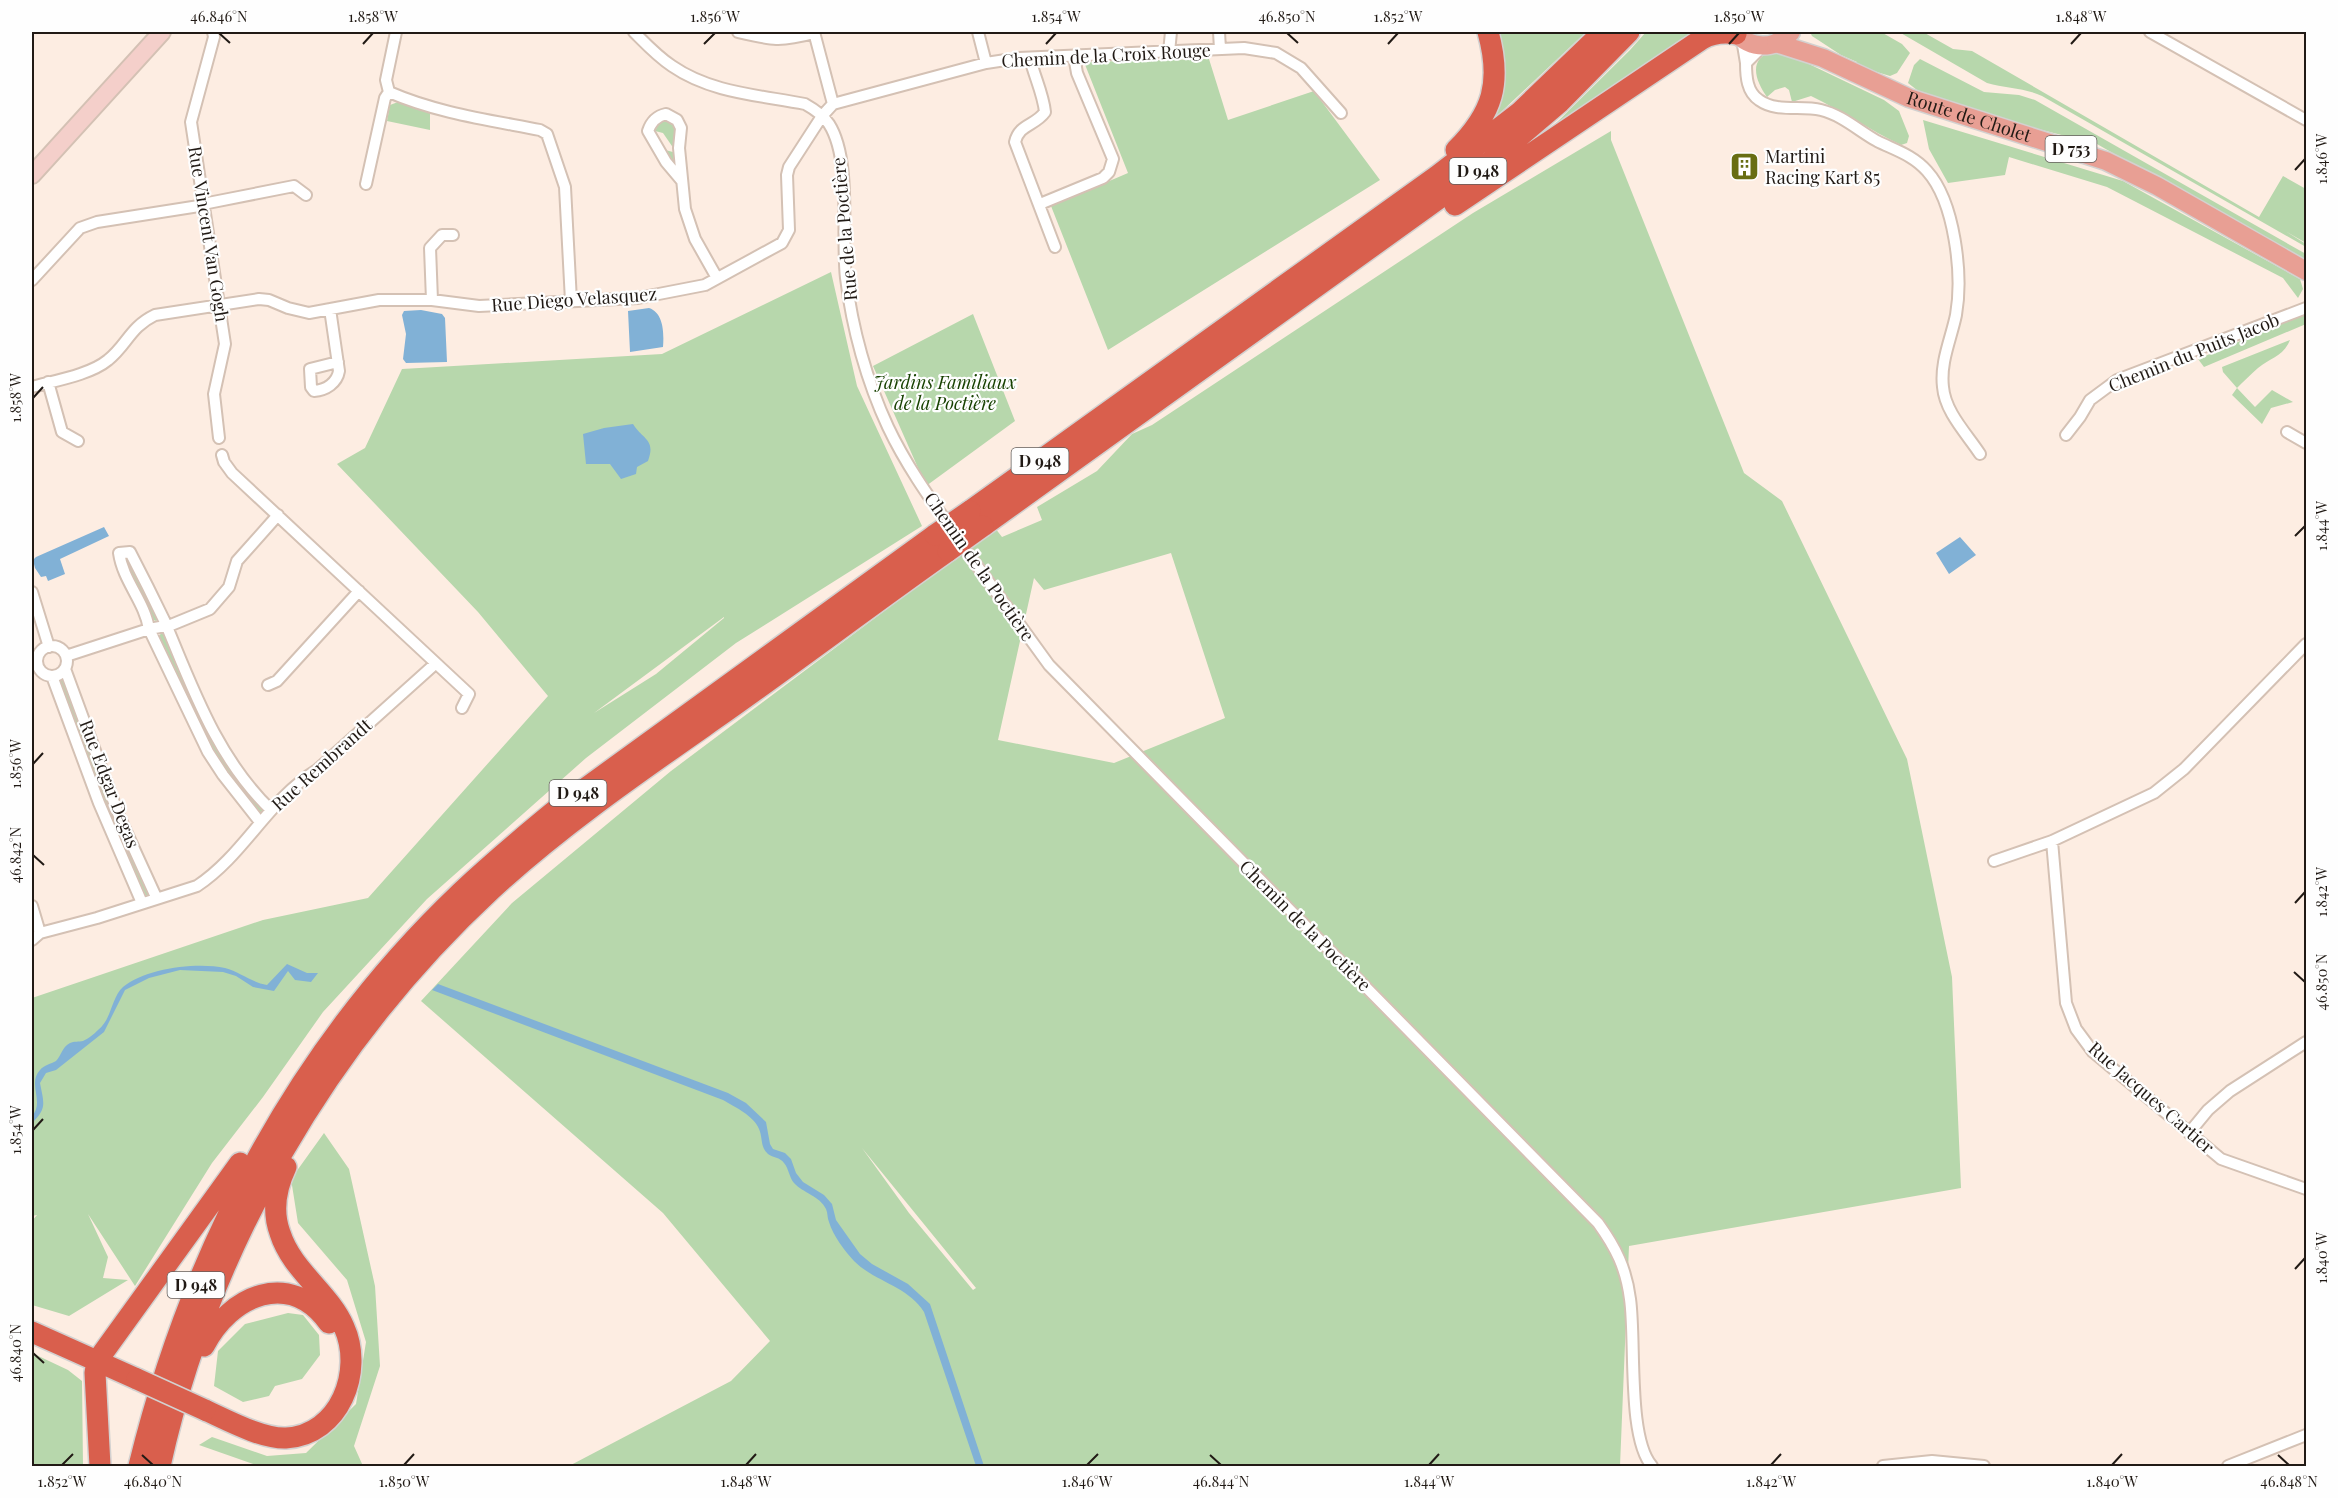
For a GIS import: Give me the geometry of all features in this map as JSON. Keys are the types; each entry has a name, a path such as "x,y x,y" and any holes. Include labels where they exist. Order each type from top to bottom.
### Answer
{"highway":[{"path":"1407,199 1468,138 1480,124 1489,106 1494,89 1495,66 1488,32"},
{"name":"D 948","path":"160,1467 173,1412 214,1292 240,1234 279,1158 326,1083 374,1018 417,966 467,913 521,863 617,787 1407,199 1520,112 1603,32"},
{"name":"D 948","path":"976,518 1310,292 1446,195 1521,137 1583,80 1629,32"},
{"path":"1310,292 1400,242 1702,39 1711,34 1738,35"},
{"name":"D 948","path":"139,1467 174,1342 204,1265 241,1186 281,1116 339,1031 382,977 446,906 507,850 607,772 942,543"},
{"path":"32,1332 250,1430 287,1438 307,1432 331,1416 341,1402 349,1384 352,1352 347,1332 338,1315 287,1250 279,1232 276,1214 276,1196 280,1181 326,1083"},
{"path":"100,1467 95,1373 97,1361 246,1154 281,1116"},
{"path":"173,1412 205,1344 223,1317 246,1300 257,1296 270,1294 293,1296 312,1305 332,1328 341,1356 340,1377 326,1407 312,1419 287,1429 250,1430"}],"main road":[{"path":"32,175 162,32"},
{"path":"1770,44 1791,32"},
{"name":"Route de Cholet","path":"1798,32 1804,42 1823,58 1873,84 1909,99 2087,154 2117,166 2157,186 2307,272"},
{"name":"Route de Cholet","path":"1738,35 1753,44 1770,44 1823,58"}],"street":[{"name":"Rue Vincent Van Gogh","path":"213,32 214,37 191,122 225,344 214,394 219,438"},
{"path":"366,184 385,98 389,92 386,80 396,32"},
{"path":"634,32 674,67 697,79 727,91 805,104 822,116"},
{"path":"738,32 771,40 791,39 814,32 833,105"},
{"path":"978,32 986,63"},
{"path":"1169,52 1171,32"},
{"path":"1219,32 1220,49"},
{"path":"2150,32 2307,120"},
{"path":"1738,35 1746,63 1746,77 1750,91 1756,99 1766,104 1785,108 1822,110 1848,122 1877,141 1905,153 1929,173 1942,198 1950,221 1959,268 1956,314 1946,351 1943,387 1952,413 1980,454"},
{"path":"1746,63 1770,44"},
{"name":"Chemin de la Croix Rouge","path":"822,116 833,105 986,63 1030,58 1244,48 1276,53 1301,68 1341,113"},
{"path":"1040,204 1103,178 1109,172 1113,159 1077,73 1074,56"},
{"path":"1030,58 1045,112 1040,119 1022,127 1016,134 1015,142 1055,247"},
{"path":"389,92 409,101 449,113 540,130 547,134 565,187 571,302"},
{"path":"682,181 666,162 648,131 659,116 666,114 677,120 681,128 679,148 685,209 695,239 717,278"},
{"name":"Rue Diego Velasquez","path":"32,387 95,368 107,361 140,322 155,315 259,299 269,300 288,309 309,313 379,300 432,300 479,306 638,298 697,288 782,243 786,238 789,230 787,175 789,167 822,116"},
{"name":"Rue de la Poctière","path":"822,116 829,124 840,154 846,279 862,355 880,410"},
{"path":"32,280 80,228 97,222 294,186 306,195"},
{"path":"432,300 430,248 442,235 453,235"},
{"name":"Chemin du Puits Jacob","path":"2066,435 2090,400 2117,380 2307,308"},
{"path":"330,309 338,362"},
{"path":"48,382 62,432 78,441"},
{"name":"Chemin de la Poctière","path":"880,410 909,466 993,590 1049,665 1598,1223 1616,1249 1630,1299 1639,1444 1652,1467"},
{"path":"2288,432 2307,443"},
{"path":"222,455 224,462 232,472 469,694 462,708"},
{"path":"66,656 148,629 171,625 210,609 229,587 237,561 278,515"},
{"path":"260,822 208,752 148,629 146,617 121,568 119,553 130,552 166,625 208,724 230,761 271,810"},
{"path":"268,685 277,681 359,591"},
{"path":"32,592 49,647"},
{"path":"1994,861 2052,841 2154,793 2184,769 2307,644"},
{"path":"49,647 59,648 66,656 65,669 57,676 43,673 35,666 39,655 49,647"},
{"name":"Rue Rembrandt","path":"36,936 196,886 209,878 228,861 260,822 302,779 317,770 435,664"},
{"name":"Rue Edgar Degas","path":"65,669 149,900"},
{"name":"Rue Edgar Degas","path":"52,676 99,803 149,900"},
{"name":"Rue Jacques Cartier","path":"2052,841 2066,1003 2076,1029 2093,1052 2221,1159 2307,1189"},
{"path":"32,906 36,936"},
{"path":"2189,1133 2208,1110 2230,1091 2307,1042"},
{"path":"2228,1467 2307,1435"},
{"path":"1883,1467 1932,1461 1984,1467"}],"green space":[{"path":"1495,32 1586,32 1482,130"},
{"path":"1646,32 1700,32 1541,138 1630,50"},
{"path":"1810,32 1881,32 1902,44 1910,53 1897,73 1890,76 1857,66 1857,62 1841,55 1812,36"},
{"path":"1899,32 1923,32 1953,49 1972,51 2259,217 2283,176 2306,189 2306,243 2285,231 2306,244 2306,247 2042,96 2029,91 1987,83"},
{"path":"1775,51 1788,54 1884,100 1899,111 1909,136 1907,143 1901,145 1811,96 1792,102 1789,90 1785,87 1775,90 1767,97 1757,77 1757,64 1760,58"},
{"path":"1209,59 1228,120 1314,91 1380,180 1108,350 1051,206 1128,173 1084,62"},
{"path":"1920,59 1984,92 2019,95 2035,100 2306,254 2306,264 2097,144 1982,115 1922,94 1908,83 1914,65"},
{"path":"398,102 430,112 430,130 387,121 390,105"},
{"path":"665,119 671,122 677,130 676,160 674,161 665,150 673,152 674,149 663,133 655,131 660,121"},
{"path":"1923,120 2123,181 2300,279 2303,289 2298,298 2283,278 2107,187 2009,157 2005,175 1948,183 1929,149"},
{"path":"1611,131 1611,140 1744,473 1782,501 1907,759 1952,977 1961,1188 1629,1246 1620,1466 569,1466 731,1381 770,1341 663,1213 421,1001 512,903 671,771 995,528 1002,537 1042,520 1037,507 1097,471 1132,434 1152,425 1473,213","holes":["1171,553 1225,718 1114,763 998,740 1034,578 1044,590","862,1148 976,1288 973,1290 909,1213"]},
{"path":"831,272 857,386 922,526 736,643 586,758 427,899 323,1012 263,1097 212,1163 135,1286 88,1214 108,1257 103,1278 128,1280 69,1316 32,1305 32,1221 37,1215 32,1216 32,998 263,920 368,898 548,696 478,612 337,464 365,448 402,369 662,354","holes":["724,617 724,618 656,674 594,713"]},
{"path":"2306,313 2306,324 2204,367 2198,359"},
{"name":"Jardins Familiaux de la Poctière","path":"973,314 1015,421 926,486 873,366"},
{"path":"2290,340 2284,350 2258,368 2237,388 2223,372 2222,367"},
{"path":"2237,388 2255,407 2272,390 2293,402 2271,408 2262,424 2232,395"},
{"path":"130,566 133,567 159,618 156,621 152,619 128,569"},
{"path":"161,633 164,634 206,729 264,809 262,813 260,814 221,768 158,639"},
{"path":"62,679 150,896 143,896 108,816 58,682"},
{"path":"324,1133 349,1169 375,1286 380,1366 354,1446 363,1466 259,1466 199,1445 212,1437 267,1456 306,1453 356,1404 366,1342 347,1280 298,1223 291,1179"},
{"path":"288,1313 303,1315 319,1335 320,1355 302,1379 275,1386 269,1396 243,1402 214,1386 218,1351 245,1324"},
{"path":"32,1353 68,1370 82,1381 83,1466 32,1466"}],"water":[{"path":"649,308 658,314 660,319 663,330 663,347 630,352 628,311"},
{"path":"421,310 442,314 445,318 447,362 406,363 403,359 406,334 402,315 404,311"},
{"path":"633,424 647,440 650,448 648,461 637,467 636,474 621,479 610,464 586,464 583,434"},
{"path":"104,527 109,536 60,559 65,574 48,581 46,576 41,577 33,560 36,557"},
{"path":"1960,537 1976,555 1949,574 1936,553"},
{"path":"287,964 307,973 318,973 311,982 295,980 288,971 274,991 253,987 236,976 223,972 180,970 149,978 125,990 104,1032 56,1070 46,1073 40,1083 42,1109 32,1123 32,1116 37,1105 36,1075 40,1070 56,1061 67,1045 83,1041 96,1032 106,1020 119,992 133,980 172,968 214,966 225,968 267,985"},
{"path":"438,984 728,1093 746,1103 766,1122 773,1149 785,1153 791,1159 796,1173 803,1182 824,1195 832,1204 836,1220 860,1254 872,1264 908,1284 930,1304 984,1466 976,1466 924,1312 909,1296 854,1261 833,1233 823,1205 794,1183 782,1161 765,1151 757,1124 749,1116 723,1100 432,990"}],"place":[{"name":"Martini Racing Kart 85","path":"1744,167"}]}
